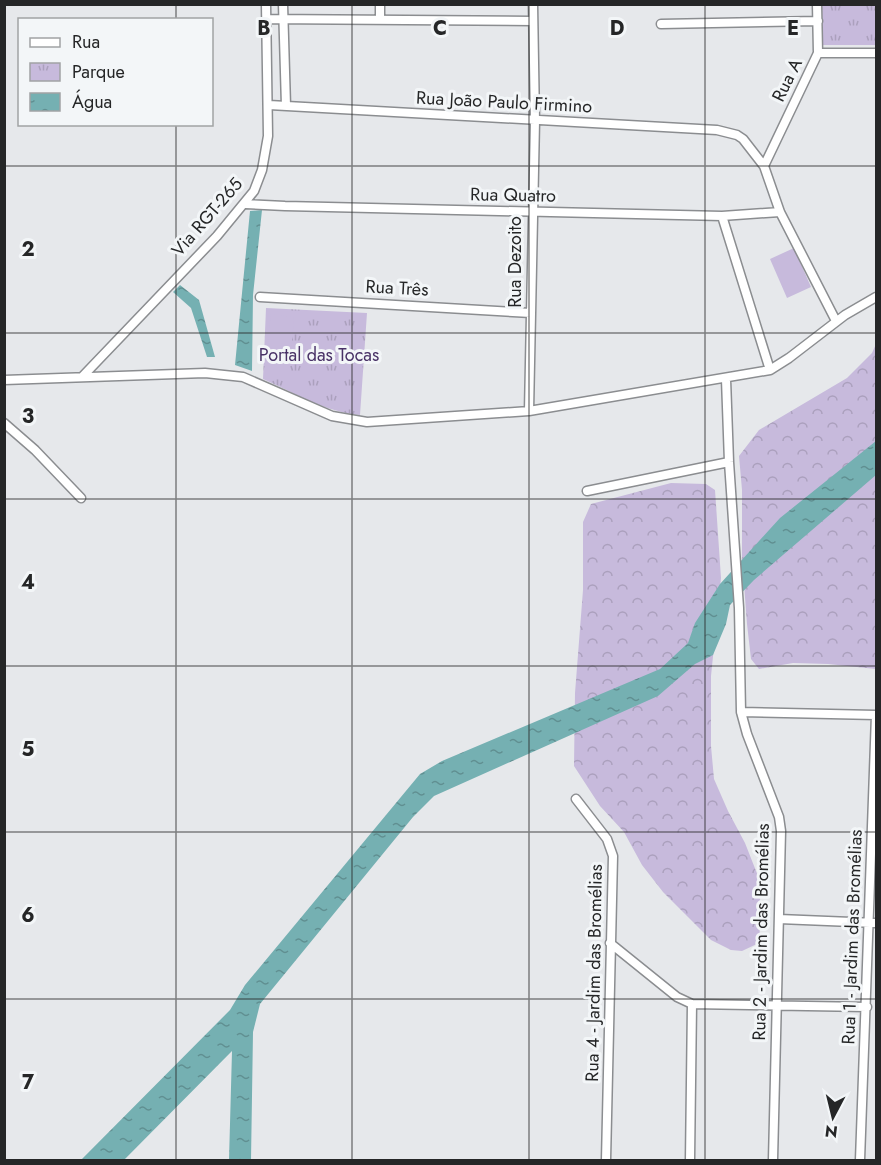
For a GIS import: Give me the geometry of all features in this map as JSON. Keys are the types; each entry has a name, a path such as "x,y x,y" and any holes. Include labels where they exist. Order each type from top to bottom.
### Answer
{"street":[{"name":"Via RGT-265","path":"81,377 217,236 246,204 259,182 266,153 269,105 266,4"},
{"path":"283,4 286,106"},
{"path":"380,4 380,19"},
{"name":"Rua Dezoito","path":"529,411 535,120 533,4"},
{"name":"Rua A","path":"764,165 818,53 818,4"},
{"path":"266,19 533,21"},
{"path":"661,24 818,21"},
{"path":"818,53 876,53"},
{"name":"Rua João Paulo Firmino","path":"269,105 717,130 737,135 743,139 764,165"},
{"path":"764,165 780,213 836,321"},
{"name":"Rua Quatro","path":"246,204 722,216 780,213"},
{"path":"722,216 770,370"},
{"name":"Rua Três","path":"260,297 531,313"},
{"path":"4,380 228,374 258,382 332,416 367,422 529,411 770,370 836,321 876,297"},
{"name":"Rua 2 - Jardim das Bromélias","path":"726,379 729,462 740,608 741,712 747,734 779,817 781,840 773,1161"},
{"path":"4,423 35,450 81,498"},
{"path":"587,491 729,462"},
{"path":"741,712 876,715"},
{"name":"Rua 1 - Jardim das Bromélias","path":"860,1161 873,923 876,715"},
{"name":"Rua 4 - Jardim das Bromélias","path":"576,799 603,833 612,850 613,862 606,1161"},
{"path":"779,919 873,923"},
{"path":"610,943 677,997 692,1004 867,1006"},
{"path":"690,1161 692,1004"}],"green space":[{"path":"822,5 876,5 876,45 823,45"},
{"path":"794,248 811,287 787,298 770,259"},
{"name":"Portal das Tocas","path":"266,308 367,313 360,415 322,406 263,379"},
{"path":"271,314 294,317 291,353 267,351"},
{"path":"876,344 876,669 793,663 759,669 751,659 747,624 742,557 742,490 739,456 759,430 847,378 872,353"},
{"path":"671,483 706,484 715,490 721,578 711,676 711,746 714,779 758,876 761,910 759,943 742,951 731,950 711,940 663,892 642,865 624,832 600,806 574,766 575,693 583,590 583,522 591,504"}],"water":[{"path":"262,210 253,295 252,371 235,365 250,211"},
{"path":"180,285 199,300 215,357 207,357 191,308 173,292"},
{"path":"876,441 876,475 754,580 730,605 726,624 713,655 695,664 658,696 434,796 413,817 260,1004 253,1032 251,1160 229,1160 232,1051 124,1160 81,1160 230,1010 245,985 420,774 442,761 660,669 688,643 695,623 720,584 780,518"}]}
